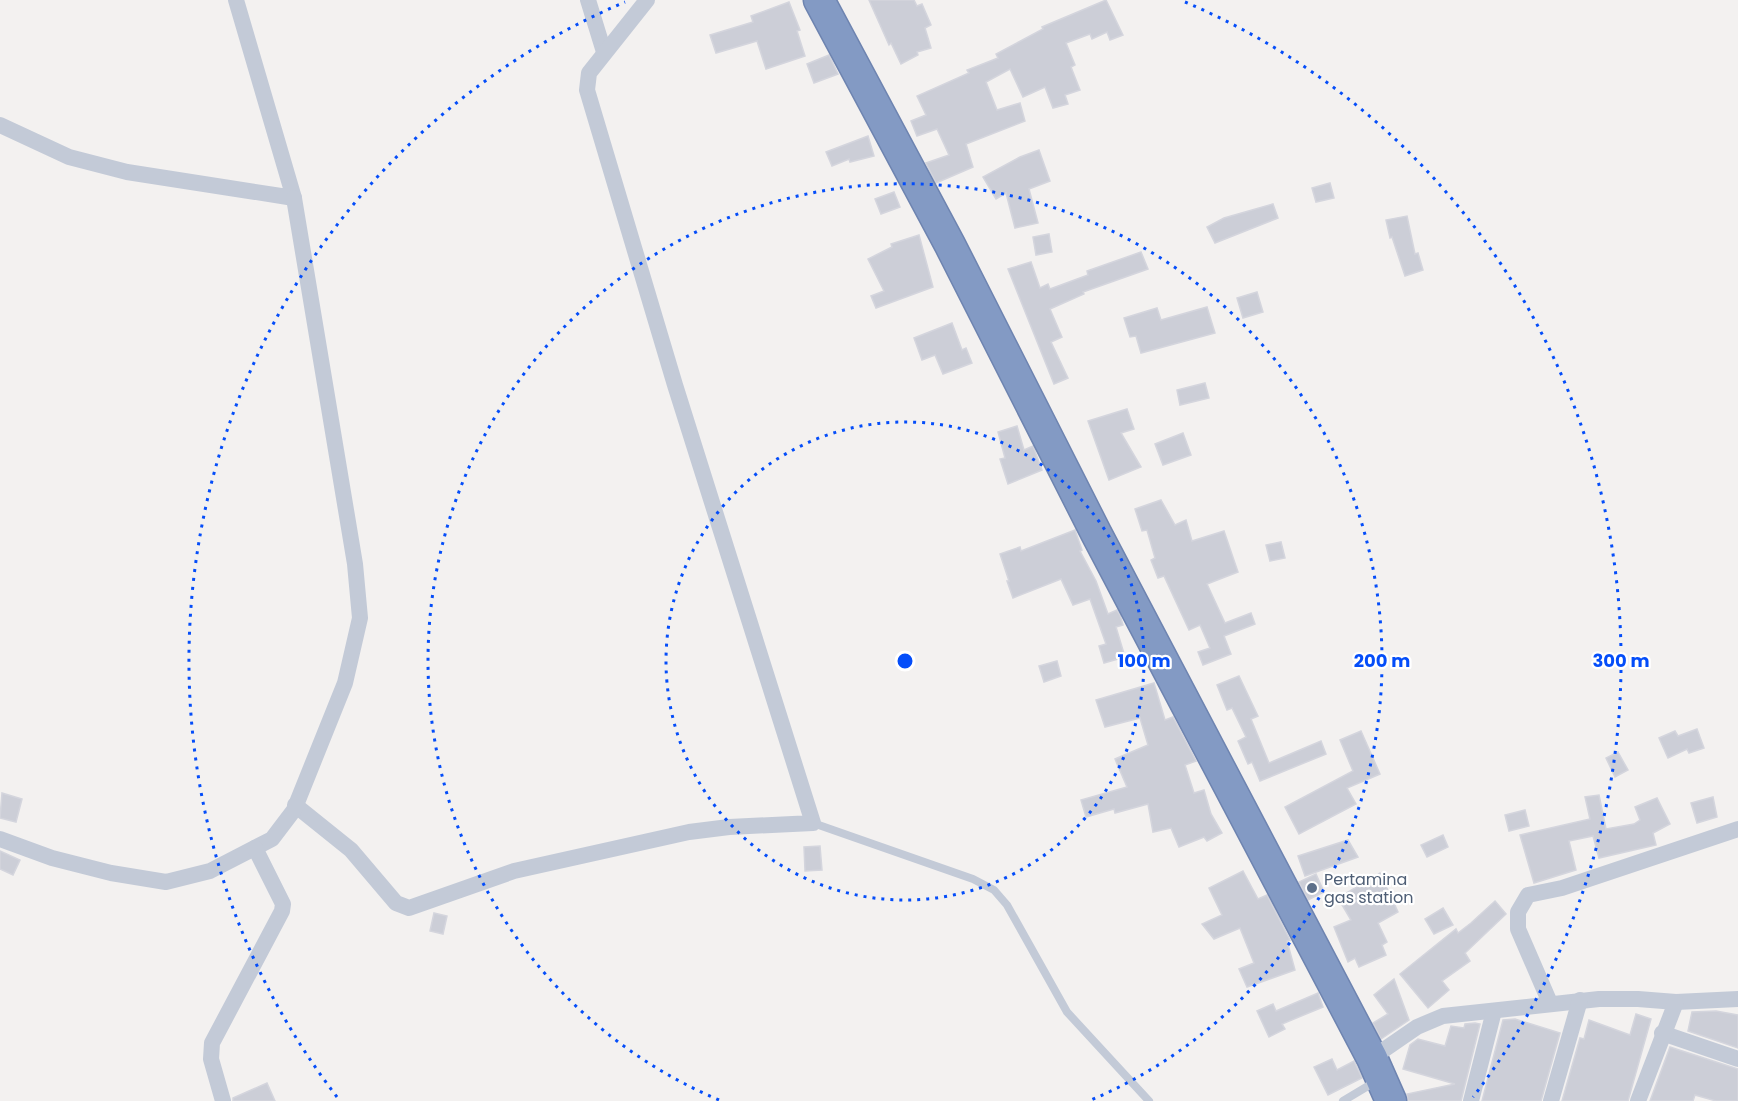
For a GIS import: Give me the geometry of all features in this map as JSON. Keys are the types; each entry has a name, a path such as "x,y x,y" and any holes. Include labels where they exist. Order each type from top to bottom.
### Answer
{"highway":[{"path":"819,0 950,245 1096,533 1381,1079"}],"street":[{"path":"0,839 52,858 111,873 166,882 210,871 272,839 295,806 345,683 360,618 355,564 294,198 236,0"},
{"path":"588,0 604,52"},
{"path":"295,806 351,850 396,903 409,908 523,869 689,832 729,827 813,823 679,396 587,90 587,78 604,52 647,0"},
{"path":"0,125 69,157 127,172 294,198"},
{"path":"1550,1003 1518,929 1518,912 1528,895 1562,888 1738,829"},
{"path":"223,1101 211,1059 212,1043 282,911 283,904 255,848"},
{"path":"1381,1079 1417,1027 1443,1016 1580,1000 1638,999 1676,1002 1738,999"},
{"path":"1551,1101 1580,1000"},
{"path":"1638,1101 1676,1002"},
{"path":"1471,1101 1494,1011"},
{"path":"1662,1034 1738,1059"}],"lane":[{"path":"813,823 973,879 994,890 1007,905 1067,1012 1149,1101"},
{"path":"1343,1101 1381,1079"}],"building":[{"path":"869,0 914,0 917,6 922,4 931,25 925,28 931,48 917,52 918,55 901,64 891,43 889,45"},
{"path":"1106,0 1123,35 1110,40 1107,32 1092,39 1090,34 1066,43 1075,65 1071,67 1080,90 1065,95 1068,104 1053,108 1045,87 1023,97 1010,69 986,82 997,110 1020,103 1025,121 966,144 973,167 936,183 926,163 949,155 937,129 917,136 911,121 926,115 917,96 969,73 967,70 998,58 996,54 1043,29 1042,27"},
{"path":"789,2 800,30 797,31 805,56 766,69 757,41 716,53 710,35 753,22 751,16"},
{"path":"829,55 838,74 814,83 807,64"},
{"path":"868,136 874,156 850,162 849,159 832,166 826,152"},
{"path":"1039,150 1050,181 1029,189 1038,223 1015,228 1006,193 996,199 983,177 1020,157"},
{"path":"1330,183 1334,198 1316,202 1312,188"},
{"path":"894,192 900,207 881,214 875,199"},
{"path":"1273,204 1278,218 1215,243 1207,227 1224,218"},
{"path":"1407,216 1415,254 1418,253 1423,270 1405,276 1392,237 1390,238 1386,220"},
{"path":"1049,234 1052,252 1036,255 1033,237"},
{"path":"919,235 933,287 876,308 871,296 884,291 868,259 892,247 891,244"},
{"path":"1141,252 1148,269 1083,292 1084,294 1050,309 1062,337 1051,342 1068,378 1054,384 1008,269 1031,262 1040,288 1048,284 1050,289 1088,275 1087,271"},
{"path":"1257,292 1263,312 1243,318 1237,298"},
{"path":"1207,307 1215,333 1141,353 1136,336 1130,337 1124,318 1157,308 1161,320"},
{"path":"952,323 962,350 966,348 972,363 943,374 935,355 922,360 914,338"},
{"path":"1205,383 1209,398 1180,405 1177,390"},
{"path":"1127,409 1134,429 1121,433 1141,467 1109,480 1088,421"},
{"path":"1017,426 1024,450 1033,446 1042,470 1008,484 1000,459 1005,458 998,432"},
{"path":"1183,433 1191,455 1163,465 1155,444"},
{"path":"1161,500 1175,525 1186,520 1192,541 1224,531 1238,572 1207,584 1225,623 1251,613 1255,624 1224,636 1231,654 1203,665 1198,652 1210,648 1200,625 1189,630 1164,576 1158,578 1151,560 1155,558 1147,530 1142,531 1135,509"},
{"path":"1075,530 1082,550 1080,551 1096,581 1108,614 1117,610 1120,615 1123,625 1116,627 1125,657 1104,663 1099,646 1106,644 1090,599 1073,605 1061,579 1013,598 1000,554 1020,547 1021,551"},
{"path":"1281,542 1285,558 1270,561 1266,545"},
{"path":"1057,661 1061,676 1044,682 1039,666"},
{"path":"1239,676 1258,716 1251,719 1269,763 1321,741 1326,754 1260,781 1252,762 1248,764 1238,741 1246,737 1232,708 1227,710 1217,685"},
{"path":"1154,683 1165,720 1173,717 1196,761 1185,765 1194,793 1204,790 1211,814 1222,833 1207,841 1204,837 1179,847 1171,828 1153,832 1148,804 1115,813 1114,809 1086,817 1081,800 1127,787 1115,759 1148,745 1140,718 1105,727 1096,700"},
{"path":"1697,729 1704,748 1689,753 1687,749 1668,758 1659,738 1675,731 1678,736"},
{"path":"1361,731 1380,774 1347,788 1356,804 1299,834 1285,807 1353,771 1340,740"},
{"path":"1618,752 1628,770 1615,777 1606,758"},
{"path":"2,793 22,799 16,822 0,818"},
{"path":"1599,795 1606,829 1634,824 1640,820 1635,807 1657,798 1670,824 1653,833 1656,845 1599,858 1593,836 1569,841 1576,870 1534,883 1520,835 1590,819 1585,797"},
{"path":"1713,797 1717,817 1697,823 1691,803"},
{"path":"1525,810 1529,826 1509,831 1505,815"},
{"path":"1443,835 1448,847 1427,857 1421,845"},
{"path":"1348,840 1358,857 1305,876 1298,856"},
{"path":"820,846 822,870 805,871 804,847"},
{"path":"0,851 20,860 13,875 0,869"},
{"path":"1243,871 1258,899 1267,895 1290,940 1287,941 1295,970 1247,987 1239,969 1254,963 1240,928 1214,939 1202,924 1222,915 1209,888"},
{"path":"1380,873 1398,912 1378,923 1387,942 1382,945 1386,955 1359,967 1355,958 1348,962 1334,927 1351,920 1338,898"},
{"path":"1316,874 1324,892 1308,900 1299,882"},
{"path":"1495,901 1506,914 1465,953 1470,961 1442,981 1449,990 1428,1008 1400,974 1456,929 1458,933"},
{"path":"1443,908 1453,925 1434,934 1425,919"},
{"path":"434,913 447,916 443,934 430,931"},
{"path":"1394,979 1409,1020 1381,1039 1373,1023 1388,1014 1374,995"},
{"path":"1318,993 1323,1007 1282,1024 1285,1029 1269,1037 1257,1011 1273,1004 1276,1011"},
{"path":"1716,1011 1738,1015 1738,1048 1688,1031 1692,1012"},
{"path":"1636,1014 1651,1019 1628,1101 1562,1101 1580,1038 1584,1039 1589,1020 1630,1035"},
{"path":"1515,1019 1560,1033 1541,1101 1482,1101 1503,1020"},
{"path":"1465,1024 1480,1024 1461,1101 1408,1101 1407,1094 1455,1084 1403,1069 1410,1045 1418,1039 1445,1046 1451,1026 1464,1028"},
{"path":"1670,1047 1738,1069 1738,1101 1716,1101 1695,1095 1693,1101 1650,1101"},
{"path":"1332,1059 1337,1070 1354,1061 1362,1078 1328,1095 1314,1067"},
{"path":"267,1083 275,1101 233,1101 233,1098"}],"place":[{"name":"Pertamina gas station","path":"1312,888"}]}
